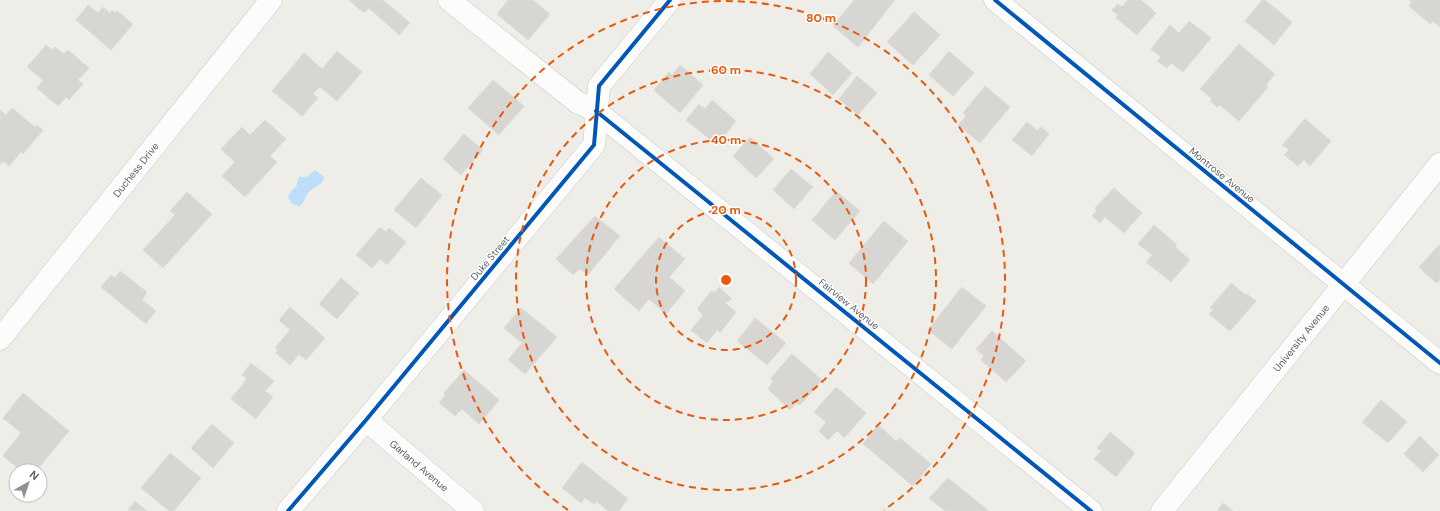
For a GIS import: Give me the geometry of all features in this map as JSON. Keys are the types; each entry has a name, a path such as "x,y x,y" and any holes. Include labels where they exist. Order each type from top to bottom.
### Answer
{"street":[{"name":"Duchess Drive","path":"0,339 271,0"},
{"name":"Fairview Avenue","path":"449,0 576,102 596,111 1091,511"},
{"name":"Duke Street","path":"288,511 366,420 594,145 599,86 670,0"},
{"name":"Montrose Avenue","path":"995,0 1440,363"},
{"name":"University Avenue","path":"1162,511 1440,164"},
{"name":"Garland Avenue","path":"366,420 473,511"}],"water":[{"path":"315,170 324,177 321,183 310,191 301,205 299,206 292,204 288,197 292,190 296,187 299,177 306,177"}],"building":[{"path":"349,0 383,0 410,23 399,35 369,8 364,13"},
{"path":"508,0 533,0 550,14 528,40 497,14"},
{"path":"854,0 895,0 858,47 833,26"},
{"path":"1128,0 1141,0 1156,13 1137,35 1116,18 1118,15 1112,10 1118,4 1122,7"},
{"path":"1262,0 1265,0 1292,22 1274,45 1245,21"},
{"path":"1409,0 1440,0 1440,27 1433,21 1430,24 1409,6 1412,2"},
{"path":"88,5 98,13 103,7 110,13 112,10 115,13 117,11 133,24 111,50 76,20"},
{"path":"914,12 940,35 913,65 887,42"},
{"path":"1189,21 1211,38 1183,72 1171,63 1167,68 1157,61 1161,57 1151,49 1170,25 1179,33"},
{"path":"1239,44 1275,74 1266,85 1268,87 1239,121 1220,105 1217,107 1210,101 1212,99 1200,89"},
{"path":"46,45 53,50 55,47 64,54 68,50 89,68 78,80 83,84 69,100 66,97 58,106 37,88 43,80 27,67"},
{"path":"337,51 362,72 337,101 320,87 313,94 318,98 302,116 272,91 304,53 322,69"},
{"path":"949,51 974,73 953,96 929,75"},
{"path":"828,52 852,73 833,95 810,74"},
{"path":"680,65 703,85 680,113 654,90 669,72 672,75"},
{"path":"857,76 877,93 858,115 839,99"},
{"path":"493,80 524,106 499,135 468,108"},
{"path":"985,86 1010,107 980,143 958,125 966,116 963,113"},
{"path":"712,100 736,121 717,145 686,120 699,104 705,109"},
{"path":"12,108 35,127 37,125 43,130 23,154 21,152 9,166 3,161 0,165 0,110 6,115"},
{"path":"1305,119 1331,141 1310,166 1304,160 1298,166 1284,155 1289,150 1282,145"},
{"path":"265,120 286,139 270,156 277,162 245,197 222,176 235,162 221,149 242,127 250,135"},
{"path":"1027,122 1038,131 1041,127 1049,134 1032,156 1012,140"},
{"path":"464,134 483,150 461,175 443,159"},
{"path":"750,137 774,159 756,178 733,156"},
{"path":"791,169 813,187 794,209 773,190"},
{"path":"421,178 442,195 416,228 394,210"},
{"path":"1114,188 1142,213 1124,233 1105,217 1100,223 1092,216 1097,210 1095,208"},
{"path":"836,191 860,211 835,240 812,220"},
{"path":"187,192 212,214 163,268 143,250 175,215 170,211"},
{"path":"595,216 620,236 588,275 580,269 573,275 556,259"},
{"path":"884,221 908,241 873,284 849,263"},
{"path":"1154,225 1177,245 1175,247 1190,260 1171,282 1146,262 1152,255 1138,244"},
{"path":"380,227 386,232 389,228 406,242 387,265 380,259 372,268 356,255"},
{"path":"659,237 685,259 669,277 685,291 666,314 649,299 639,311 614,289"},
{"path":"1440,244 1440,280 1436,283 1419,267"},
{"path":"120,271 147,292 142,300 156,311 146,324 101,287 111,275 115,278"},
{"path":"341,278 359,293 337,319 319,304"},
{"path":"1231,283 1256,301 1230,331 1209,314 1213,310 1210,308"},
{"path":"719,287 732,299 725,303 736,312 720,333 717,330 707,343 691,330 703,315 697,309 711,291 715,292"},
{"path":"962,287 986,306 952,349 928,330"},
{"path":"290,307 325,338 306,360 299,354 290,365 276,353 278,350 275,348 290,330 279,320"},
{"path":"521,308 557,337 525,374 508,360 522,343 504,328"},
{"path":"755,318 786,343 767,365 737,341"},
{"path":"992,331 1026,361 1006,382 981,360 984,356 976,349"},
{"path":"792,354 822,380 800,405 796,403 790,410 768,389 773,381 770,379"},
{"path":"251,363 274,381 265,391 273,397 256,419 231,399 247,379 242,375"},
{"path":"464,370 499,400 479,424 462,409 455,416 439,403 446,394 444,393"},
{"path":"836,387 866,413 844,438 837,431 828,440 819,431 826,422 814,412"},
{"path":"23,393 69,431 43,463 12,463 3,456 21,433 3,418"},
{"path":"1381,400 1407,422 1388,443 1362,422"},
{"path":"212,424 234,443 213,468 191,448"},
{"path":"878,425 896,441 900,438 931,464 913,486 863,444"},
{"path":"1110,432 1135,453 1116,477 1094,459 1101,451 1097,448"},
{"path":"1420,436 1439,455 1423,472 1404,454"},
{"path":"170,453 201,478 174,511 169,511 141,488"},
{"path":"582,462 628,499 619,511 608,511 596,501 594,504 585,498 581,503 562,488"},
{"path":"948,478 989,511 945,511 929,498"},
{"path":"135,501 147,511 128,510"},
{"path":"1223,503 1233,511 1217,511"}],"cycle path":[{"path":"288,511 366,420 594,145 599,86 670,0"},
{"path":"995,0 1440,363"},
{"path":"596,111 1091,511"}]}
